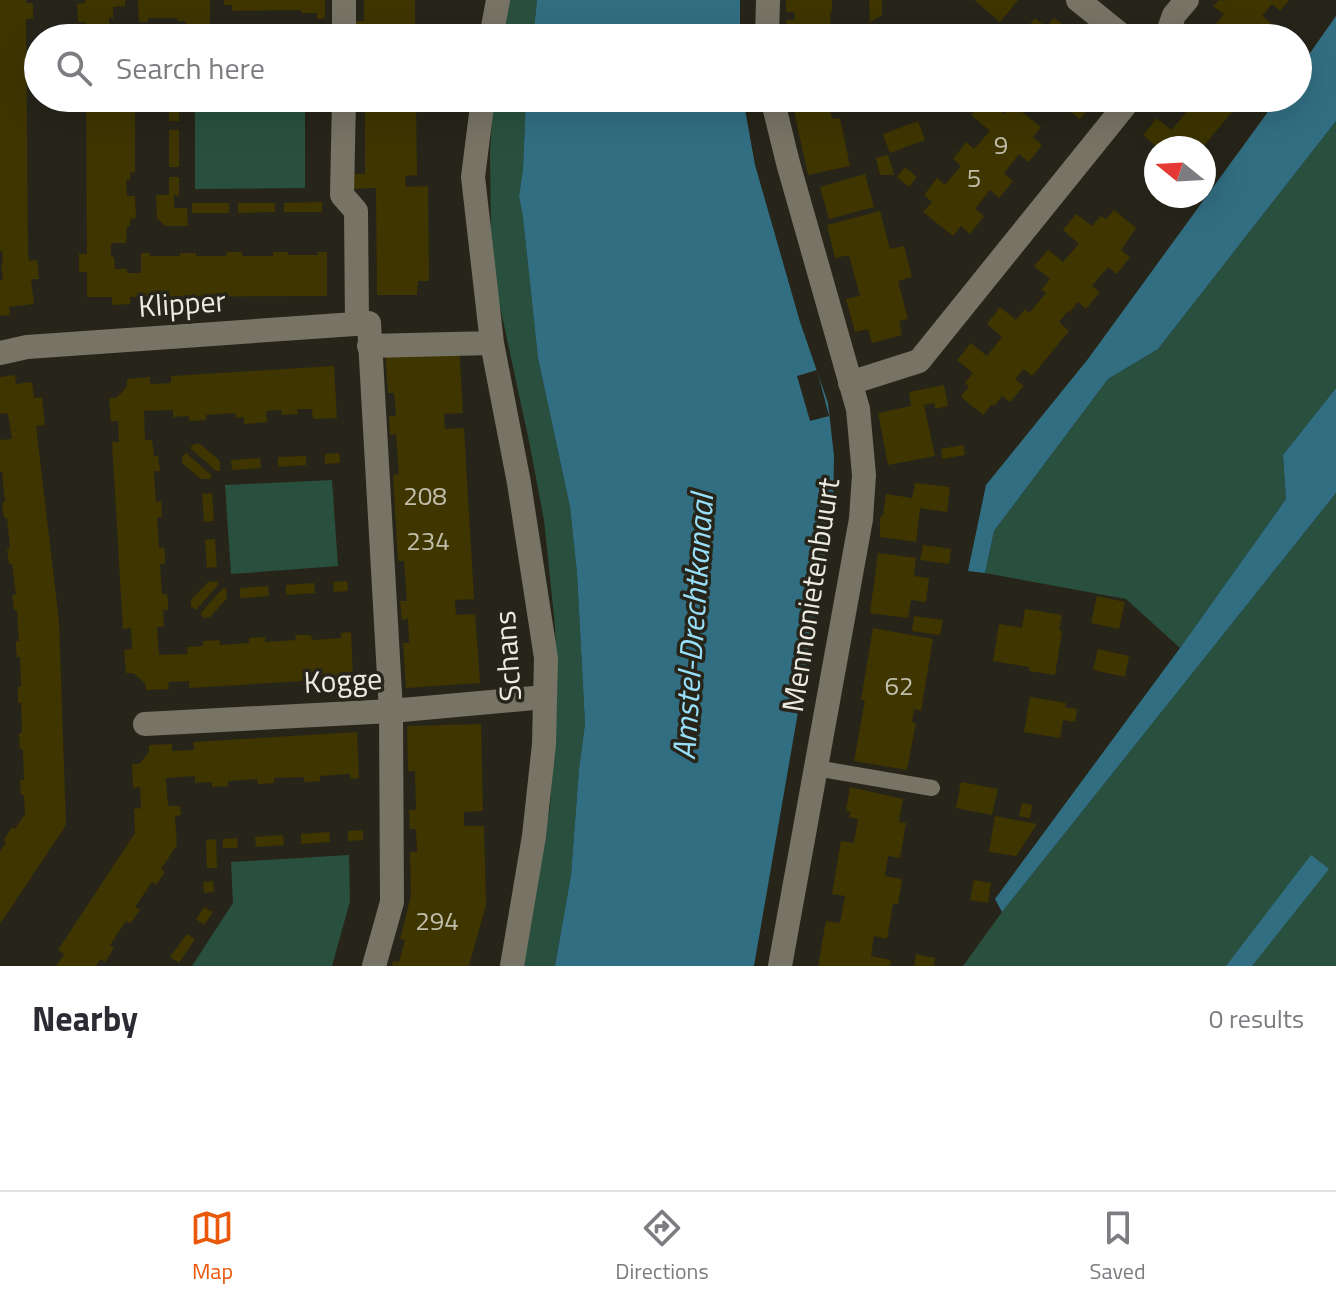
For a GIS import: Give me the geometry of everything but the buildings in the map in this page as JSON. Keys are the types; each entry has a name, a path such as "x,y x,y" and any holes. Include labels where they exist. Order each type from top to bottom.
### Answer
{"street":[{"path":"344,0 344,24"},
{"path":"494,24 498,0"},
{"path":"767,24 768,0"},
{"path":"1078,0 1108,24"},
{"path":"1171,24 1174,15 1187,0"},
{"path":"344,112 342,195 356,211 391,711 392,902 374,966"},
{"name":"Schans","path":"481,112 473,177 492,343 519,483 546,658 544,744 534,836 512,966"},
{"name":"Mennonietenbuurt","path":"775,112 858,409 864,475 861,519 780,966"},
{"path":"850,383 919,361 1120,112"},
{"path":"365,331 492,343"},
{"name":"Klipper","path":"0,353 27,347 365,331"},
{"name":"Kogge","path":"145,724 391,711 545,697"}],"lane":[{"path":"816,768 932,788"}],"green space":[{"path":"507,0 537,0 534,24 504,24"},
{"path":"195,112 305,112 305,188 195,189"},
{"path":"492,112 525,112 519,196 538,358 570,507 577,573 585,724 571,875 555,966 523,966 550,807 557,696 555,626 544,520 498,297 491,236"},
{"path":"1336,121 1336,388 1283,455 1286,499 1180,648 1126,599 985,573 994,531 1108,379 1158,349"},
{"path":"332,480 338,566 231,574 225,485"},
{"path":"1336,493 1336,966 963,966 1002,912"},
{"path":"349,855 350,901 332,966 192,966 233,903 231,862"}],"water":[{"path":"537,0 740,0 740,24 534,24"},
{"path":"1336,16 1336,121 1158,349 1108,379 994,531 985,573 968,571 986,485 1088,359 1198,208 1216,208 1216,183 1268,112 1312,112 1312,50"},
{"name":"Amstel-Drechtkanaal","path":"525,112 746,112 755,165 800,322 828,403 834,456 833,510 754,966 555,966 571,875 585,724 577,573 570,507 538,358 519,196"},
{"path":"1336,388 1336,493 1002,912 995,899 1286,499 1283,455"},
{"path":"1311,855 1329,869 1252,966 1226,966"}],"pier":[{"path":"817,370 829,416 810,421 797,376"}]}
